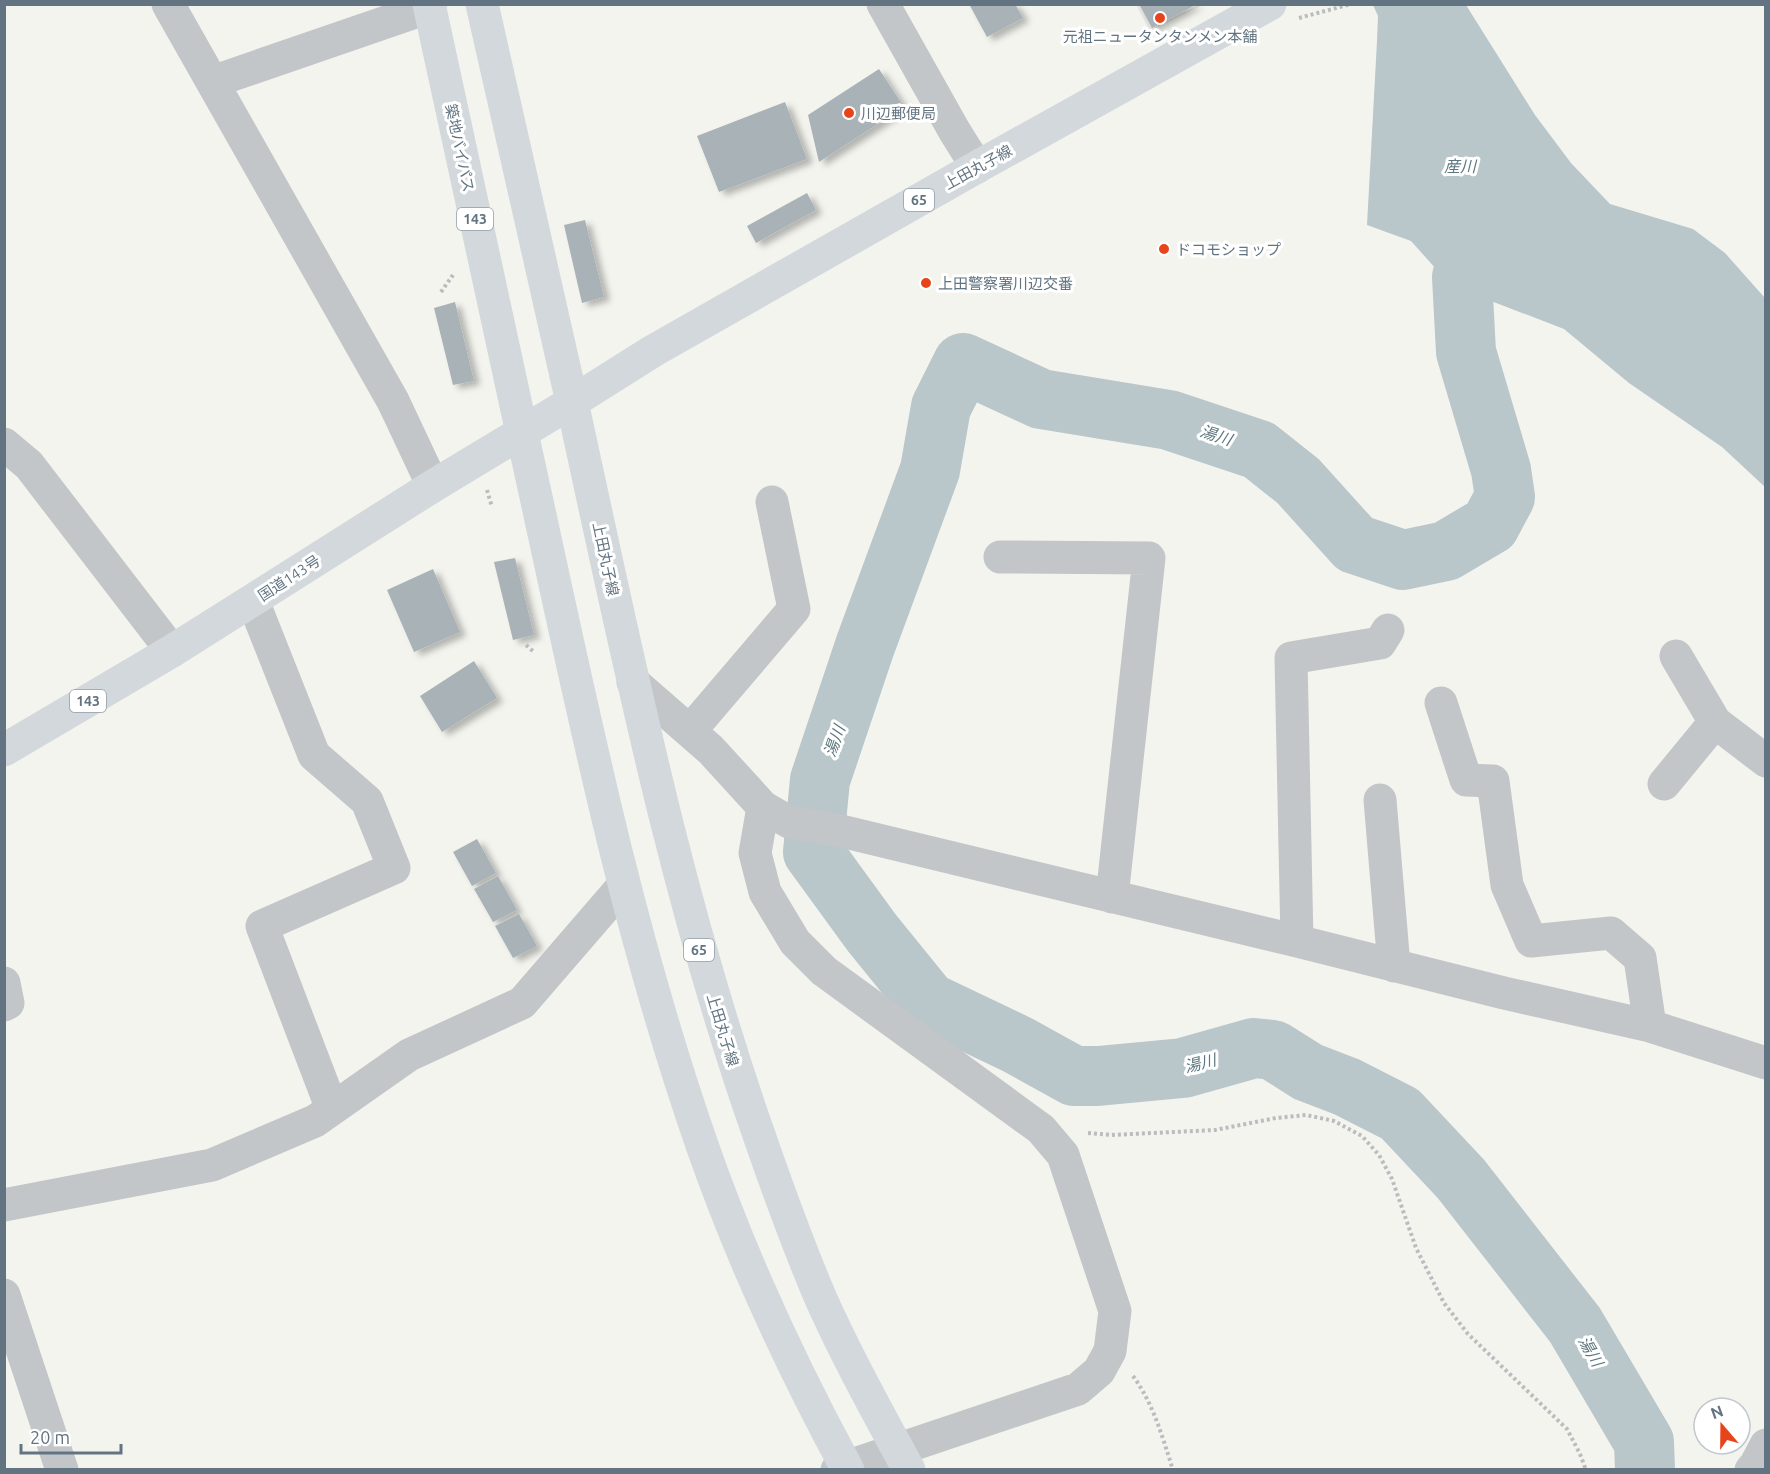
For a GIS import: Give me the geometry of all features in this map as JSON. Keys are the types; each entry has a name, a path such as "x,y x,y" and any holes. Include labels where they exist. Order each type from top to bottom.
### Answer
{"main road":[{"path":"482,4 572,402"},
{"name":"築地バイパス","path":"429,5 522,433"},
{"name":"上田丸子線","path":"903,1459 851,1362 821,1298 790,1224 738,1076 689,915 669,838 572,402 653,351 977,167 1280,13"},
{"name":"国道143号","path":"4,750 172,651 433,486 572,402"},
{"path":"522,433 605,814 623,886 681,1081 722,1198 754,1278 844,1468"}],"street":[{"path":"168,4 393,401 433,486"},
{"path":"883,4 977,167"},
{"path":"212,82 429,5"},
{"path":"4,444 29,465 172,651"},
{"path":"690,731 794,609 772,502"},
{"path":"1000,557 1149,558 1112,897"},
{"path":"253,601 314,755 367,801 394,868 262,926 332,1109"},
{"path":"1297,941 1291,658 1380,643 1388,630"},
{"path":"1676,656 1715,722 1766,761"},
{"path":"633,682 711,750 776,815 1650,1026 1766,1063"},
{"path":"1441,703 1466,780 1493,781 1507,885 1531,941 1611,933 1640,958 1650,1026"},
{"path":"1664,784 1715,722"},
{"path":"1380,800 1394,966"},
{"path":"776,815 755,853 765,892 795,942 824,971 1041,1129 1063,1155 1115,1311 1110,1352 1099,1371 1078,1389 903,1459 844,1468"},
{"path":"4,1204 212,1165 315,1121 409,1055 522,1003 623,886"},
{"path":"4,983 8,1003 4,1005"},
{"path":"4,1295 62,1470"},
{"path":"1751,1470 1766,1445"}],"path":[{"path":"1280,13 1351,4"},
{"path":"1041,1129 1111,1135 1203,1131 1306,1115 1334,1121 1362,1136 1379,1155 1392,1179 1416,1248 1444,1304 1468,1334 1567,1430 1586,1470"},
{"path":"1110,1352 1145,1393 1156,1416 1173,1470"}],"shaded area":[{"name":"元祖ニュータンタンメン本舗","path":"1136,5 1203,5 1150,31"}],"water":[{"name":"産川","path":"1373,5 1466,5 1535,115 1571,163 1610,204 1693,229 1725,253 1765,298 1765,487 1722,447 1629,383 1564,329 1473,294 1437,270 1411,241 1367,225 1378,16"}],"building":[{"path":"969,4 1015,4 1023,18 987,37"},
{"name":"元祖ニュータンタンメン本舗","path":"1139,4 1197,4 1152,28"},
{"path":"879,69 904,107 819,162 808,115"},
{"path":"785,102 807,159 719,192 697,136"},
{"path":"807,193 816,210 756,243 747,226"},
{"path":"585,220 604,297 582,303 564,225"},
{"path":"455,302 474,381 453,385 434,308"},
{"path":"515,558 534,635 513,640 494,562"},
{"path":"433,569 460,632 414,652 387,590"},
{"path":"474,661 497,698 442,732 420,696"},
{"path":"477,839 496,873 472,886 453,852"},
{"path":"498,876 517,910 493,922 474,889"},
{"path":"519,914 537,946 513,958 495,926"}],"waterway":[{"name":"湯川","path":"1462,277 1466,352 1501,470 1505,497 1490,525 1446,551 1403,560 1355,544 1298,481 1259,450 1169,420 1041,399 963,363 941,407 930,470 865,646 820,780 813,852 872,933 928,1002 1018,1045 1074,1076 1183,1068 1254,1048 1273,1050 1308,1072 1347,1087 1400,1114 1461,1179 1575,1325 1644,1442 1645,1470"}],"place":[{"name":"元祖ニュータンタンメン本舗","path":"1160,18"},
{"name":"川辺郵便局","path":"849,113"},
{"name":"ドコモショップ","path":"1164,249"},
{"name":"上田警察署川辺交番","path":"926,283"}]}
